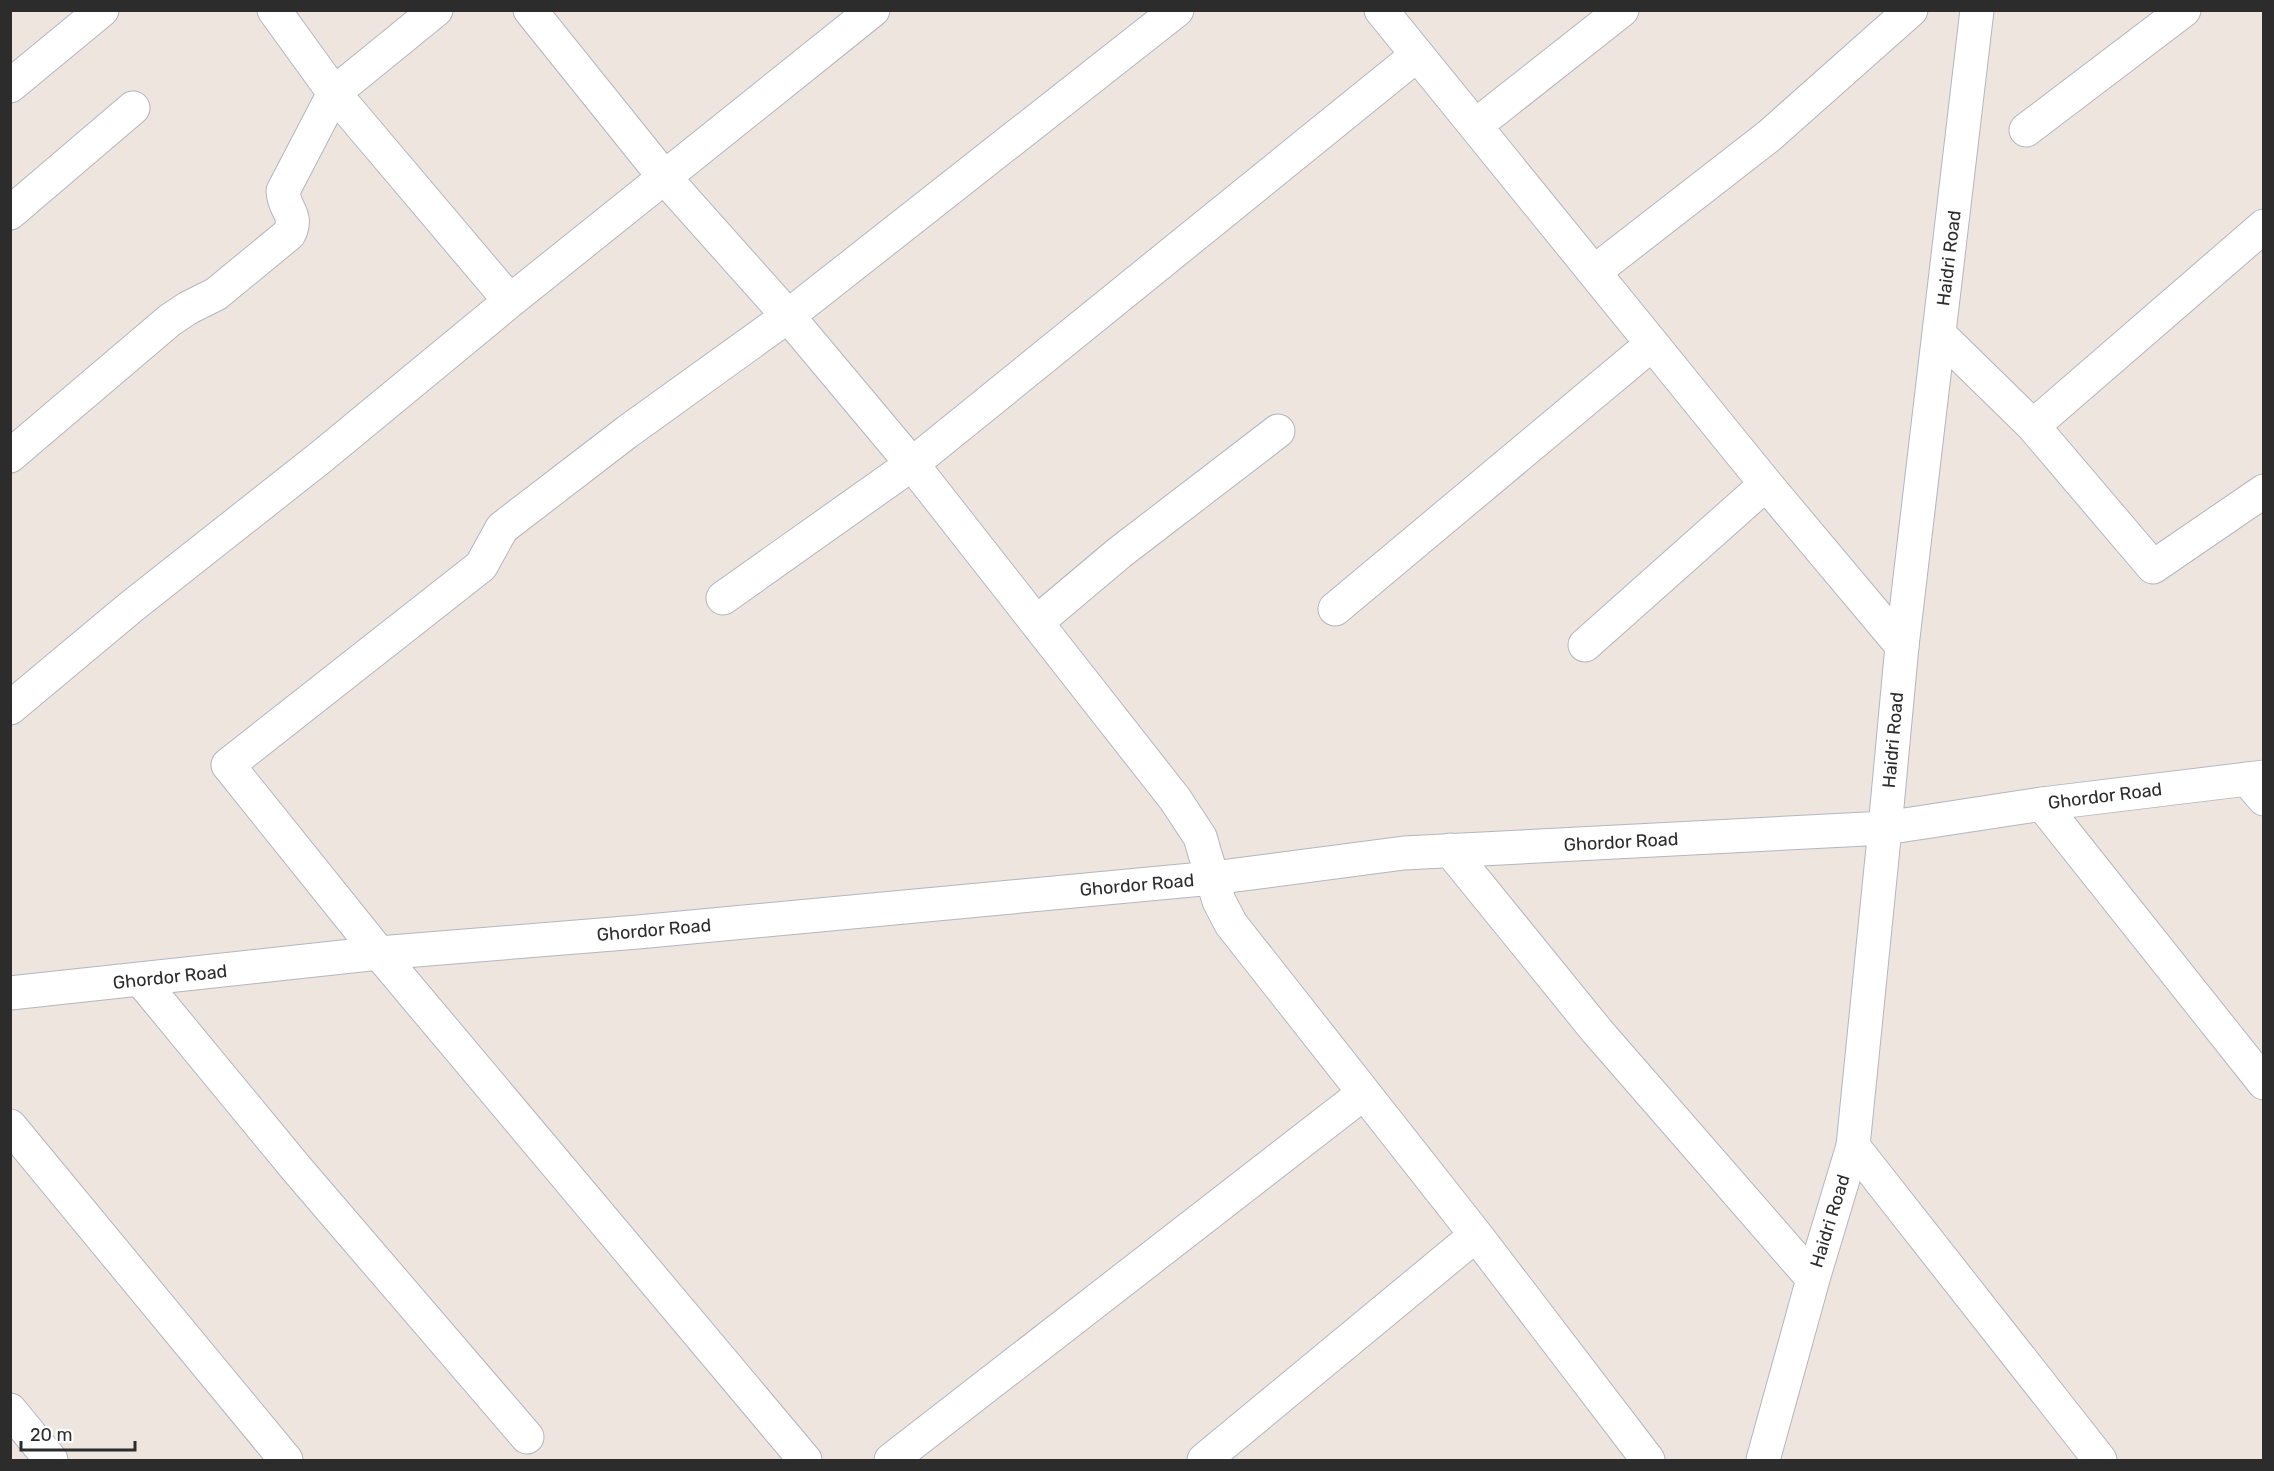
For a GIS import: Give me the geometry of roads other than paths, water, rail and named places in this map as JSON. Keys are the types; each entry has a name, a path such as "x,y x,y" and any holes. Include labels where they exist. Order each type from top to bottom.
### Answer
{"street":[{"path":"10,86 102,10"},
{"path":"274,10 334,93 510,301"},
{"path":"10,456 170,320 216,294 289,234 294,224 291,213 284,202 284,191 334,93 436,10"},
{"path":"530,10 665,178 788,316 912,464 1175,799 1200,837 1219,901 1231,924 1476,1234 1648,1461"},
{"path":"10,708 131,606 321,457 510,301 873,10"},
{"path":"805,1461 379,953 228,765 481,566 502,528 627,432 788,316 1177,10"},
{"path":"1381,10 1766,484 1902,646"},
{"path":"1475,126 1622,10"},
{"path":"1594,272 1769,136 1911,10"},
{"name":"Haidri Road","path":"1763,1461 1852,1146 1902,646 1977,10"},
{"path":"2026,130 2184,10"},
{"path":"723,598 912,464 1417,55"},
{"path":"10,213 133,108"},
{"path":"2033,426 2264,226"},
{"path":"1940,335 2033,426 2153,567 2261,497"},
{"path":"1335,609 1652,344"},
{"path":"1037,622 1119,553 1278,431"},
{"path":"1584,645 1766,484"},
{"name":"Ghordor Road","path":"12,991 141,980 379,953 638,932 1213,878 1404,853 1885,828 2042,804 2258,785"},
{"path":"2042,804 2264,1083"},
{"path":"1450,850 1597,1031 1813,1279"},
{"path":"141,980 296,1168 527,1437"},
{"path":"891,1461 1364,1093"},
{"path":"10,1126 286,1461"},
{"path":"1852,1146 2100,1461"},
{"path":"1204,1461 1476,1234"},
{"path":"10,1410 51,1461"}]}
